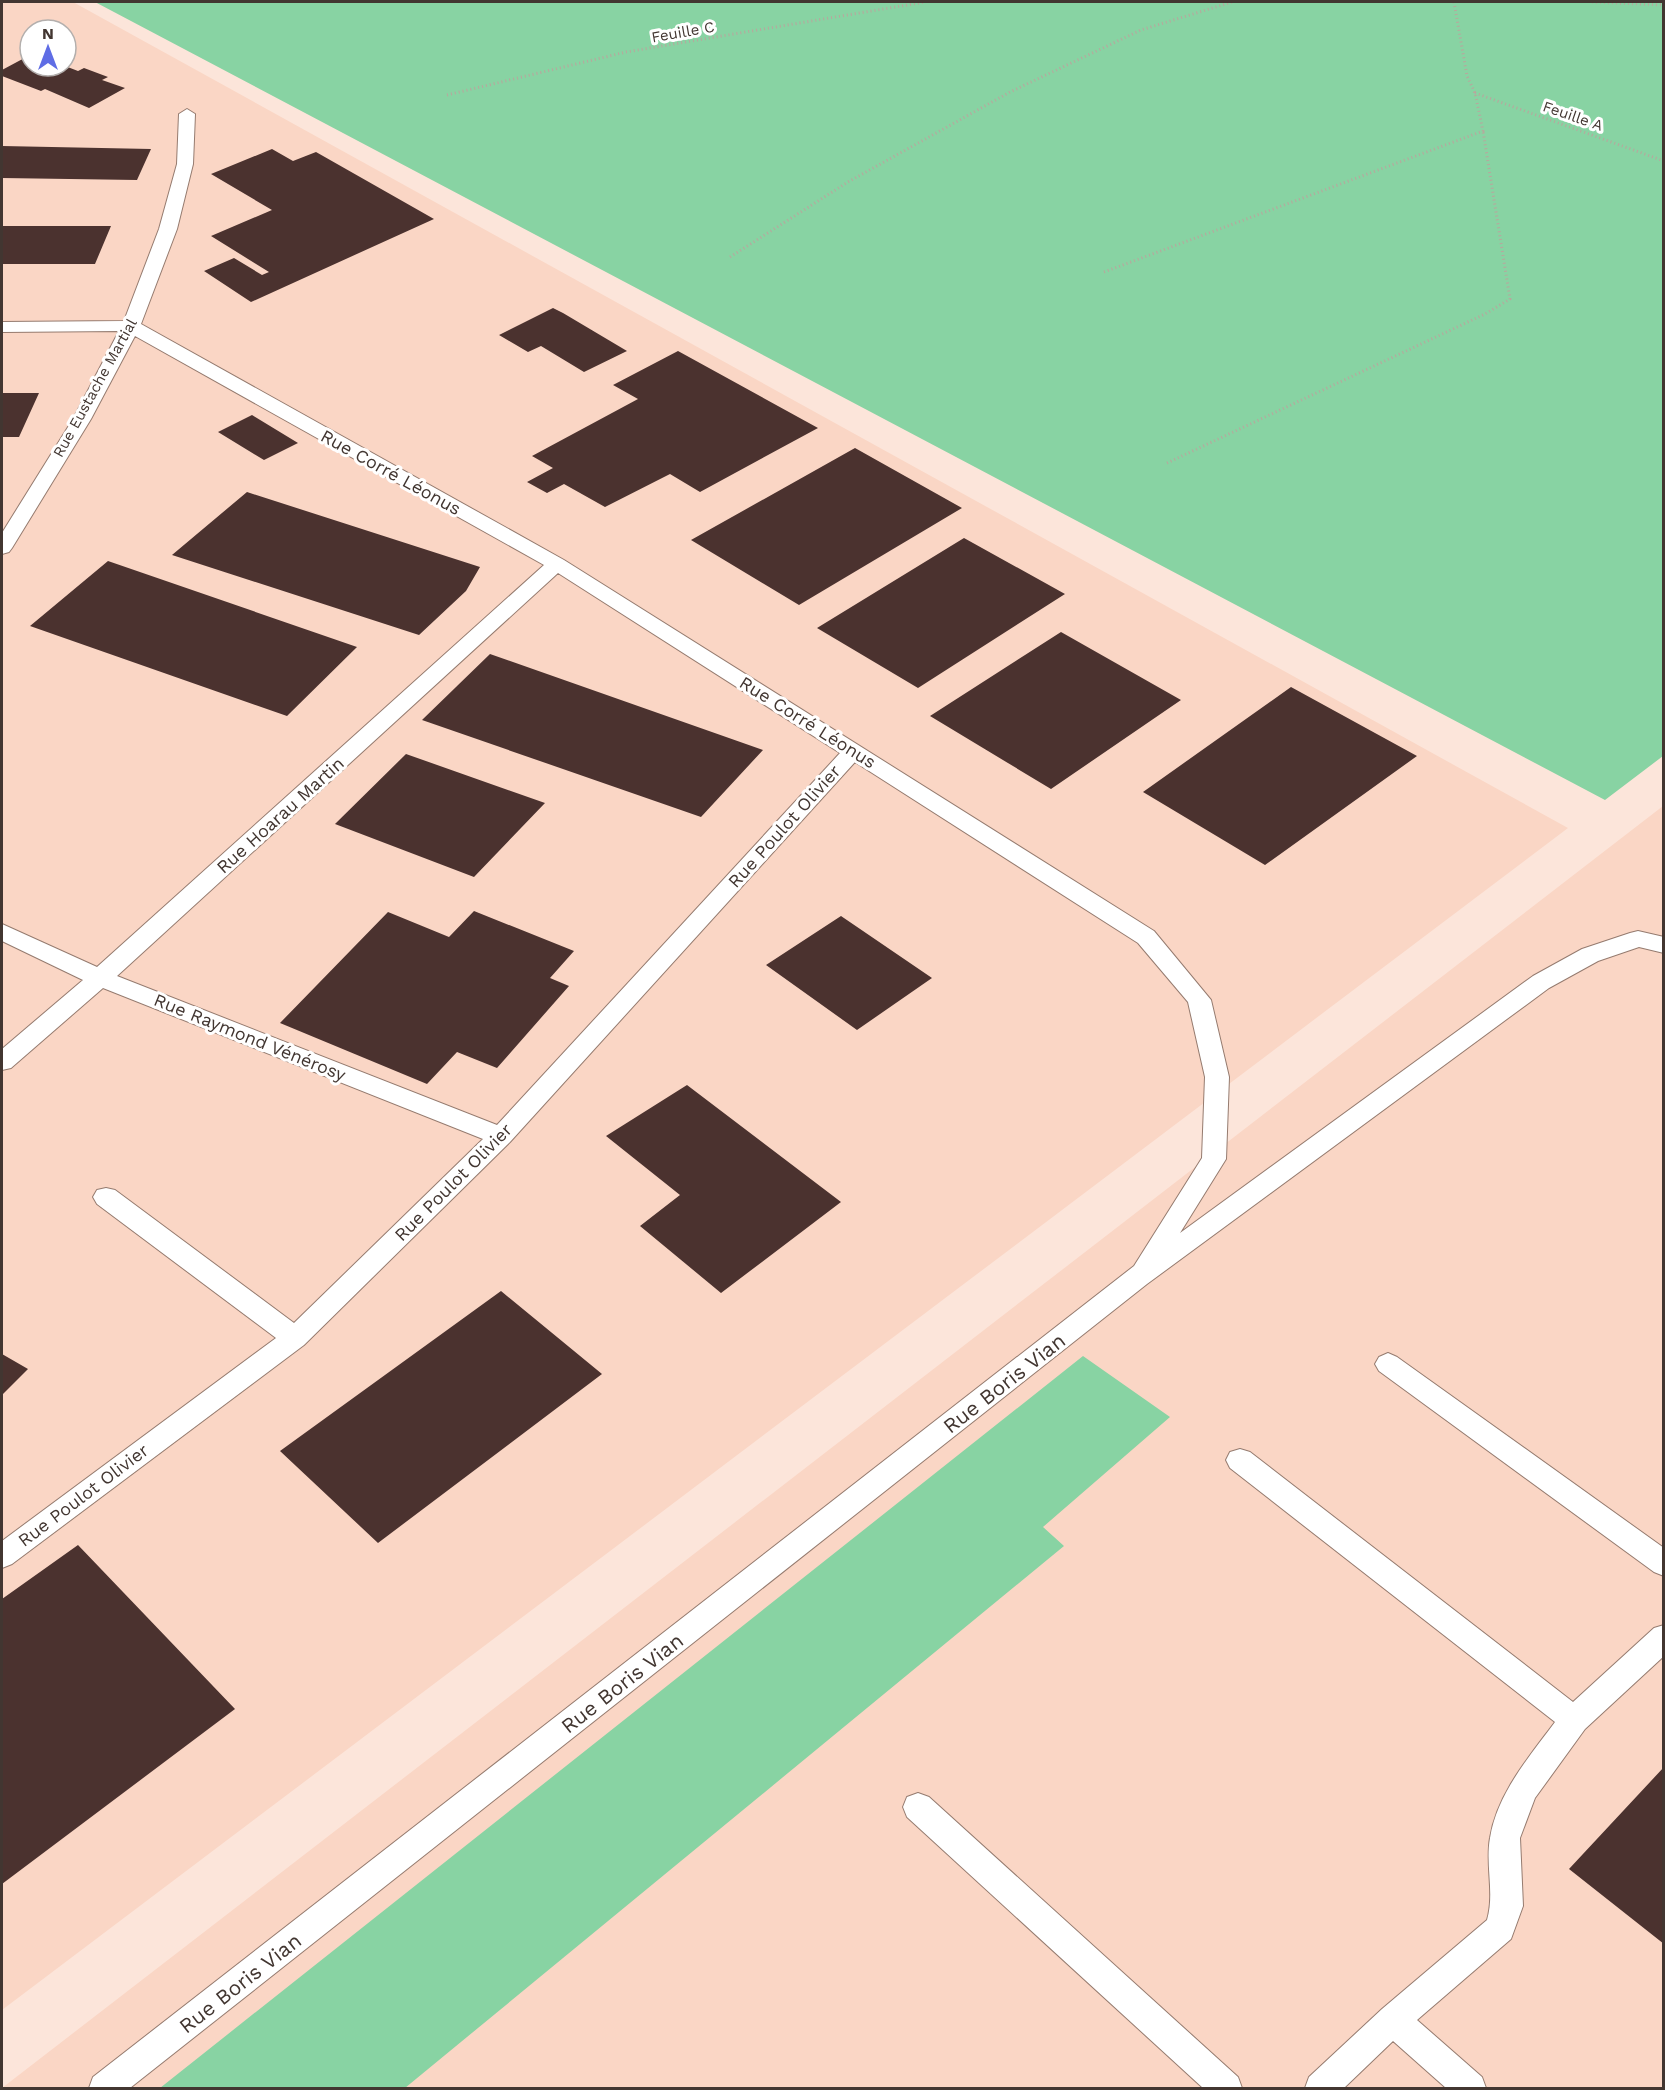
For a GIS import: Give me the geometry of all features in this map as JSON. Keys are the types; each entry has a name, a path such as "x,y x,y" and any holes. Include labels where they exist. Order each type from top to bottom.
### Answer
{"lane":[{"name":"Rue Eustache Martial","path":"2,548 82,419 131,326 168,229 185,164 187,114"},
{"path":"2,327 131,326"},
{"name":"Rue Corré Léonus","path":"131,326 556,564 1146,937 1199,1000 1217,1077 1214,1159 1138,1277"},
{"name":"Rue Hoarau Martin","path":"2,1062 100,978 556,564"},
{"name":"Rue Poulot Olivier","path":"2,1556 295,1338 501,1136 853,751"},
{"name":"Rue Raymond Vénérosy","path":"2,932 100,978 501,1136"},
{"name":"Rue Boris Vian","path":"105,2088 1138,1277 1541,982 1590,955 1638,939 1664,945"},
{"path":"106,1197 295,1338"},
{"path":"1388,1364 1664,1564"},
{"path":"1240,1460 1574,1720"},
{"path":"1321,2088 1393,2020 1500,1929 1507,1906 1505,1838 1522,1791 1574,1720 1664,1636"},
{"path":"918,1807 1226,2088"},
{"path":"1393,2020 1470,2088"}],"path":[{"name":"Feuille C","path":"447,95 626,52 925,2"},
{"path":"730,257 848,182 1010,92 1141,30 1232,2"},
{"path":"1167,463 1485,314 1510,299 1476,93 1467,76 1454,2"},
{"path":"1592,2 1664,5"},
{"name":"Feuille A","path":"1476,93 1664,161"},
{"path":"1104,272 1483,131"}],"shaded area":[{"path":"2,2 73,2 1568,828 2,2010"},
{"path":"1663,806 1663,2088 2,2088"}],"green space":[{"path":"95,2 1663,2 1663,756 1605,800"},
{"path":"1083,1356 1170,1417 1043,1527 1064,1546 405,2088 160,2088"}],"building":[{"path":"18,61 18,78 78,78 78,71 84,68 108,77 102,80 125,88 89,108 45,89 41,91 2,76 2,70"},
{"path":"2,146 151,149 137,180 2,178"},
{"path":"272,149 293,161 316,152 434,219 251,302 204,271 234,258 262,275 269,272 211,236 272,210 211,174"},
{"path":"2,226 111,226 95,264 2,264"},
{"path":"553,308 627,351 584,372 541,346 528,352 499,335"},
{"path":"678,351 818,428 700,492 670,474 605,507 564,484 547,493 527,482 553,468 532,456 638,399 613,385"},
{"path":"2,393 39,393 19,437 2,437"},
{"path":"252,415 298,443 264,460 218,432"},
{"path":"855,448 962,508 799,605 691,540"},
{"path":"247,492 480,567 466,591 419,635 172,555"},
{"path":"964,538 1065,594 918,688 817,628"},
{"path":"108,561 357,647 287,716 30,626"},
{"path":"1061,632 1181,700 1051,789 930,716"},
{"path":"490,654 763,750 701,817 422,720"},
{"path":"1291,687 1417,756 1265,865 1143,792"},
{"path":"406,754 545,803 474,877 335,824"},
{"path":"474,911 574,951 550,978 569,986 497,1068 457,1052 427,1084 280,1023 388,912 449,937"},
{"path":"841,916 932,978 857,1030 766,965"},
{"path":"687,1085 841,1202 721,1293 640,1226 680,1195 606,1136"},
{"path":"501,1291 602,1374 378,1543 280,1451"},
{"path":"2,1354 28,1369 2,1395"},
{"path":"78,1545 235,1709 2,1884 2,1599"},
{"path":"1664,1767 1664,1944 1569,1869"}]}
